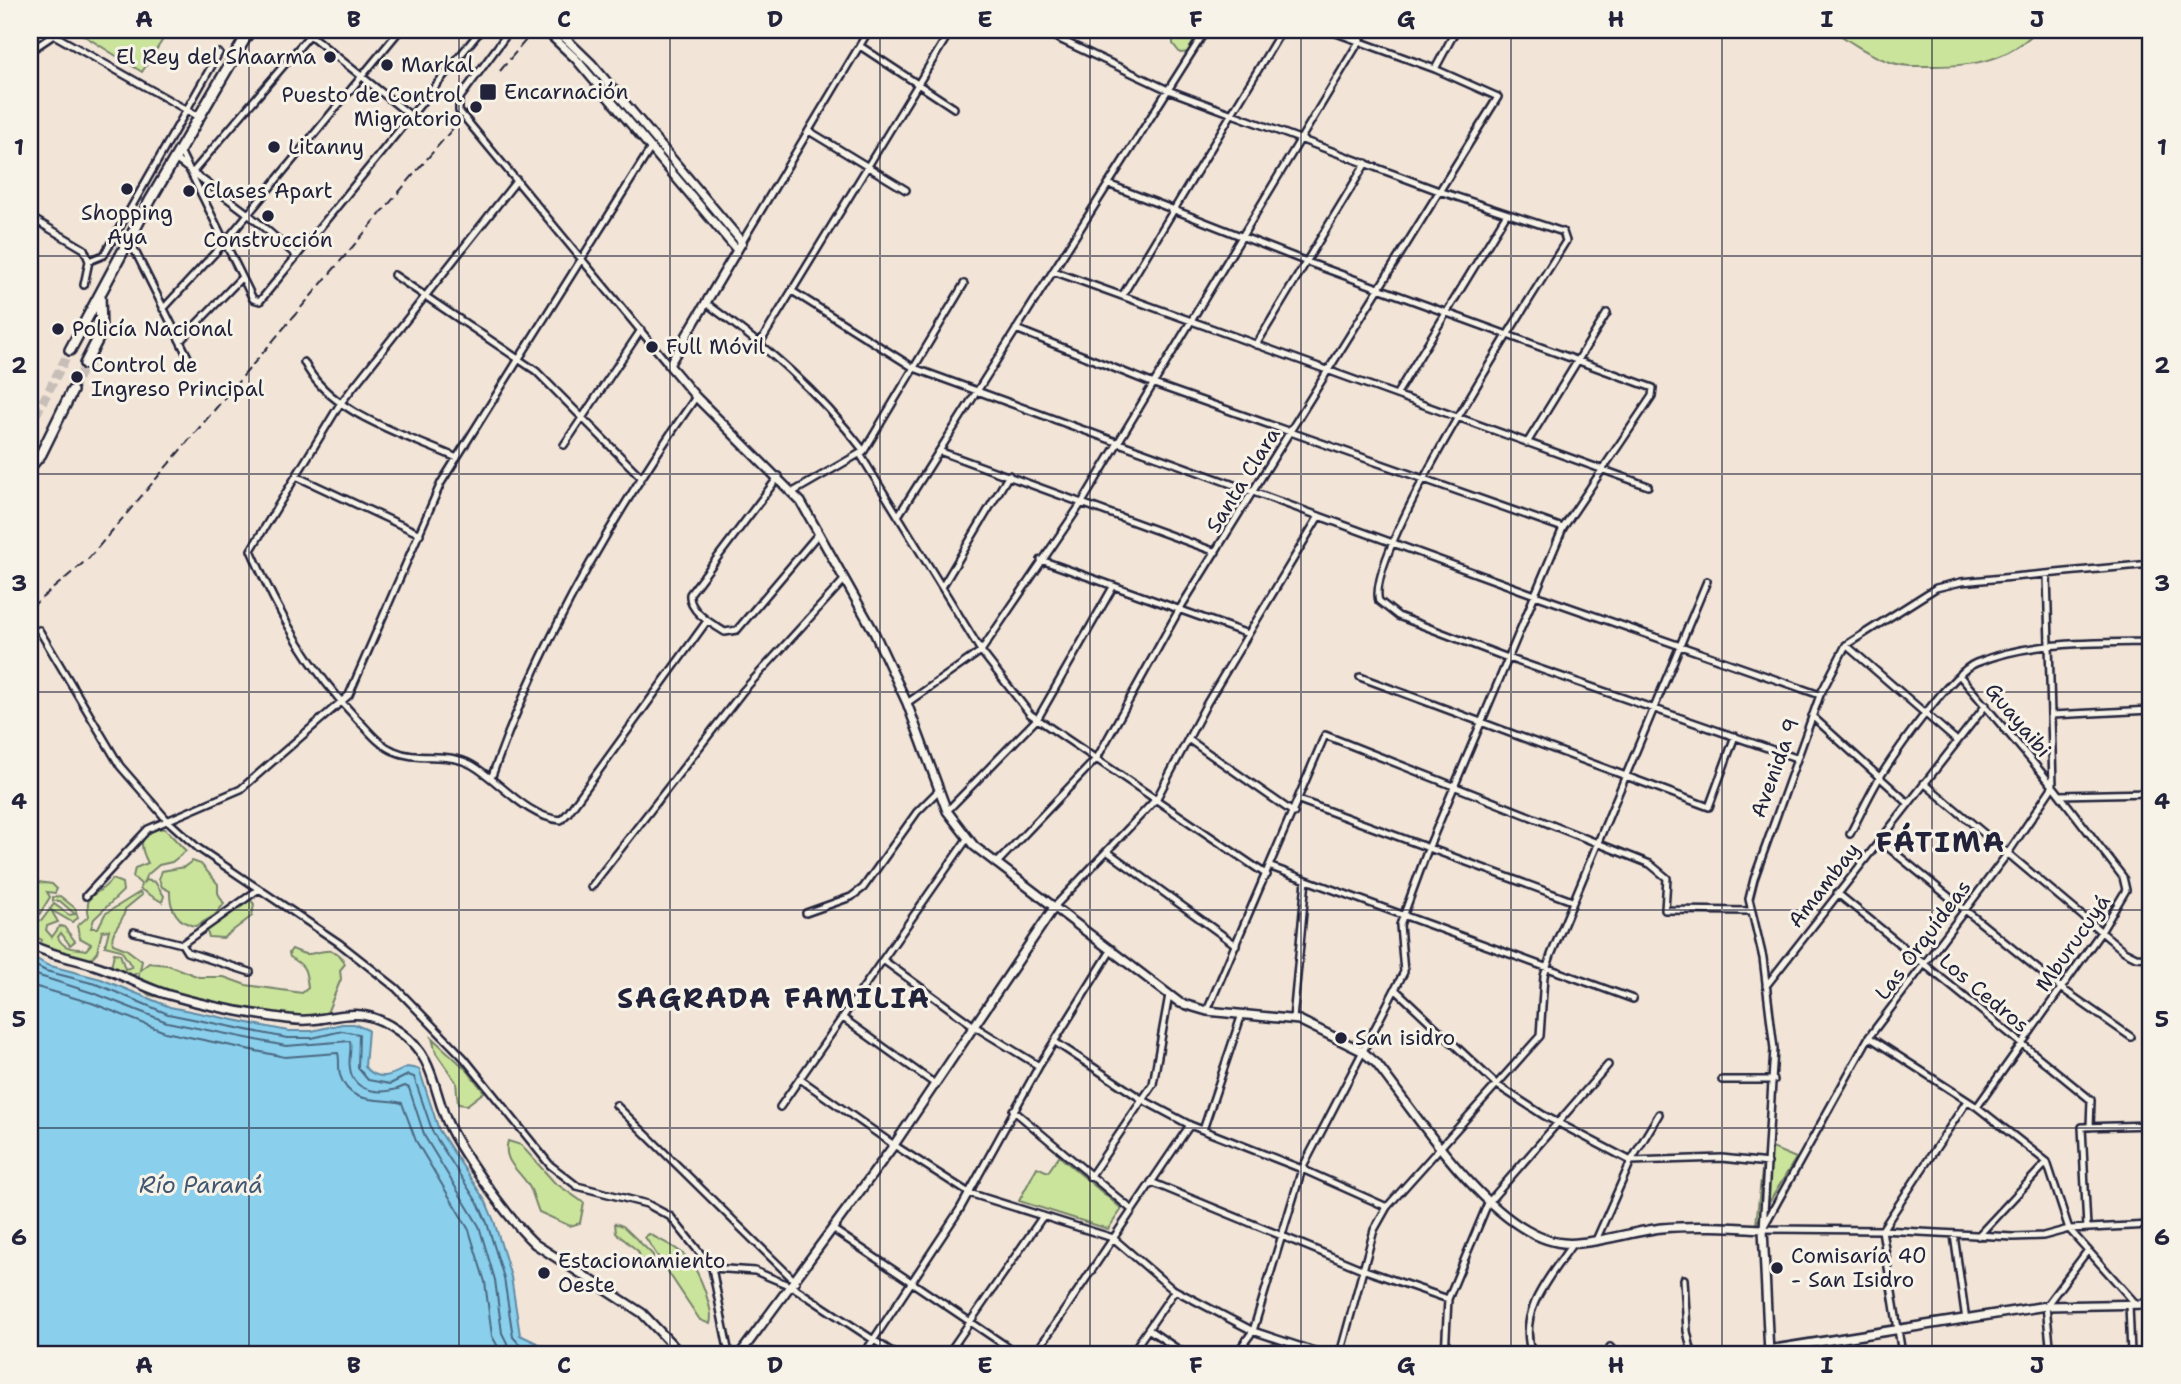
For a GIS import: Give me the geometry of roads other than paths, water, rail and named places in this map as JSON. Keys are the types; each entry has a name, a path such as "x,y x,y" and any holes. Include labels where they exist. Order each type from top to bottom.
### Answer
{"highway":[{"path":"69,350 129,239 250,30"},
{"path":"85,364 101,333 100,292"},
{"path":"30,467 39,458 72,391"}],"main road":[{"path":"545,30 575,58 737,250"},
{"path":"558,30 592,64 742,242 669,365 696,397 793,492 873,629 907,703 947,811 967,839 995,864 1055,906 1169,995 1188,1006 1207,1011 1293,1019 1319,1028 1362,1051 1376,1063 1488,1203 1527,1232 1551,1241 1573,1243 1678,1227 1763,1229 1768,1352 2046,1306 2151,1304"},
{"path":"740,1354 834,1230 894,1145 1055,906"},
{"path":"30,944 50,955 91,964 166,994 199,1003 295,1020 362,1013 400,1032 431,1069 443,1112 452,1132 519,1227 544,1250 650,1320 681,1354"}],"street":[{"path":"31,51 32,30"},
{"path":"31,51 61,30"},
{"path":"163,309 225,242 400,30"},
{"path":"192,173 241,278 253,299 262,299 481,30"},
{"path":"510,30 458,105 461,114 669,365"},
{"path":"742,242 869,30"},
{"path":"760,343 951,30"},
{"path":"1040,30 1168,90 1439,191 1563,232 1566,238 1423,478 1394,542 1377,595 1384,608 1398,616 1508,658 1796,758"},
{"path":"898,516 1206,30"},
{"path":"1122,296 1282,30"},
{"path":"1328,30 1435,69 1456,30"},
{"path":"907,703 981,651 1083,501 1116,442 1193,320 1366,30"},
{"path":"192,173 312,32 361,77 411,116"},
{"path":"54,35 199,117"},
{"path":"860,46 954,108"},
{"path":"89,261 104,255 219,53"},
{"name":"Santa Clara","path":"995,864 1097,758 1179,610 1498,96 1435,69"},
{"path":"809,131 906,190"},
{"path":"86,896 148,829 241,789 349,695 441,483 651,148"},
{"path":"177,155 192,173 297,256"},
{"path":"1256,345 1366,163"},
{"path":"517,180 340,404 298,477 251,550 278,613 321,679 381,744 396,752 463,760 492,776 506,792 550,819 561,820 707,621"},
{"path":"1108,184 1307,262 1653,388 1652,396 1563,528 1428,849 1403,917 1400,931 1405,966 1396,990 1302,1169 1253,1331 1236,1354"},
{"path":"1395,395 1506,215"},
{"path":"30,217 83,249 89,261 84,285"},
{"path":"129,239 188,357"},
{"path":"1053,271 1648,486"},
{"path":"394,275 537,371 640,476"},
{"path":"180,341 241,278"},
{"path":"964,284 860,454 981,651 1030,714 1267,875"},
{"path":"792,291 914,368 1535,595 1820,695"},
{"path":"706,303 760,343 828,405 864,451"},
{"path":"1528,443 1607,313"},
{"path":"1016,329 1154,384 1292,430 1563,528"},
{"path":"564,444 641,330"},
{"path":"304,362 317,384 340,404 457,458"},
{"path":"492,776 512,718 548,643 640,476 696,397"},
{"path":"939,450 1216,552"},
{"path":"793,492 864,451"},
{"path":"942,587 1009,475"},
{"path":"779,476 690,594 692,605 707,621 725,632 737,629 819,533"},
{"path":"298,477 420,534"},
{"path":"1055,906 1157,798 1248,634 1319,516"},
{"path":"1041,560 1248,634"},
{"path":"1957,741 1846,645 1936,588 1962,582 2151,564"},
{"path":"2047,574 2053,786"},
{"path":"591,887 743,691 845,579"},
{"path":"1340,1354 1374,1230 1387,1207 1539,1036 1547,968 1572,901 1707,581"},
{"path":"947,811 1038,718 1113,587"},
{"path":"38,630 120,766 167,820 198,848 339,943 396,988 464,1058 550,1165 577,1185 647,1204 671,1217 712,1268 729,1354"},
{"path":"1850,834 1880,778 1926,714 1959,676 1976,663 2050,645 2151,642"},
{"name":"Avenida 9","path":"1763,1229 1774,1049 1763,958 1749,899 1820,695 1846,645"},
{"name":"Guayaibi","path":"1959,676 2060,795"},
{"path":"1360,677 1709,807 1735,736"},
{"name":"Amambay","path":"1766,986 1986,705"},
{"path":"2052,715 2151,710"},
{"path":"1812,716 1908,803"},
{"path":"1207,1011 1271,867 1325,735 1650,864 1667,878 1665,910 1751,911"},
{"path":"1188,739 1294,813"},
{"path":"1924,783 2101,932 2136,957 2151,958"},
{"name":"Las Orquídeas","path":"1763,1229 1869,1037 2008,853 2053,786"},
{"path":"806,913 840,902 863,888 916,812 938,791"},
{"path":"2060,795 2151,793"},
{"name":"Mburucuyá","path":"1977,1107 2124,896 2126,883 2060,795"},
{"path":"1299,800 1572,901"},
{"path":"780,1107 967,839"},
{"path":"1879,840 2061,988 2131,1037"},
{"path":"1108,852 1236,945"},
{"path":"1271,867 1633,999"},
{"path":"1293,1019 1306,880"},
{"path":"182,944 259,889"},
{"name":"Los Cedros","path":"1837,893 2091,1100 2090,1127"},
{"path":"134,932 182,944 187,952 250,972"},
{"path":"864,1354 969,1193 1013,1110 1112,949"},
{"path":"883,960 974,1026 1039,1066"},
{"path":"1396,990 1497,1085 1558,1123 1631,1161 1722,1158 1768,1163"},
{"path":"1090,1177 1153,1084 1169,995"},
{"path":"1203,1130 1242,1014"},
{"path":"843,1018 935,1084"},
{"path":"1869,1037 1977,1107 2047,1163 2068,1229 2132,1304 2131,1354"},
{"path":"1055,1042 1143,1100 1190,1125 1302,1169 1387,1207"},
{"path":"1445,1354 1448,1299 1488,1203 1608,1065"},
{"path":"800,1079 894,1145 969,1193 1113,1238 1175,1290 1253,1331 1323,1354"},
{"path":"1722,1080 1774,1080"},
{"path":"1902,1354 1882,1230 1967,1101"},
{"path":"616,1105 794,1284 895,1354"},
{"path":"1013,1110 1132,1210"},
{"path":"1597,1238 1631,1161 1659,1114"},
{"path":"1035,1354 1190,1125"},
{"path":"2087,1228 2082,1127 2151,1125"},
{"path":"1978,1236 2047,1163"},
{"path":"1151,1182 1362,1269 1448,1299"},
{"path":"948,1354 1043,1216"},
{"path":"1763,1229 2043,1236 2068,1229 2151,1225"},
{"path":"834,1230 1018,1354"},
{"path":"1954,1235 1966,1320"},
{"path":"1532,1354 1528,1343 1528,1316 1539,1293 1573,1243"},
{"path":"2051,1354 2046,1306 2088,1250"},
{"path":"712,1268 755,1271 794,1284"},
{"path":"1684,1279 1687,1331 1692,1354"},
{"path":"1131,1354 1175,1290"},
{"path":"1148,1329 1185,1354"},
{"path":"1610,1348 1616,1354"},
{"path":"1759,1354 1768,1352"}],"water":[{"name":"Río Paraná","path":"30,955 47,965 101,979 170,1007 288,1031 312,1031 342,1024 354,1024 368,1030 365,1067 380,1076 390,1075 407,1067 419,1069 439,1130 486,1202 511,1277 520,1335 560,1354 30,1354"}],"tunnel":[{"path":"30,426 70,350"},
{"path":"72,391 85,364"}],"railway":[{"path":"500,71 530,35"},
{"path":"30,608 89,558 471,107"}],"place":[{"name":"El Rey del Shaarma","path":"330,57"},
{"name":"Markal","path":"387,65"},
{"name":"Encarnación","path":"488,92"},
{"name":"Puesto de Control Migratorio","path":"476,107"},
{"name":"Litanny","path":"274,147"},
{"name":"Shopping Aya","path":"127,189"},
{"name":"Clases Apart","path":"189,191"},
{"name":"Construcción","path":"268,216"},
{"name":"Policía Nacional","path":"58,329"},
{"name":"Full Móvil","path":"652,347"},
{"name":"Control de Ingreso Principal","path":"77,377"},
{"name":"San isidro","path":"1341,1038"},
{"name":"Comisaría 40 - San Isidro","path":"1777,1268"},
{"name":"Estacionamiento Oeste","path":"544,1273"}],"district":[{"name":"FÁTIMA","path":"1941,842"},
{"name":"SAGRADA FAMILIA","path":"774,998"}]}
